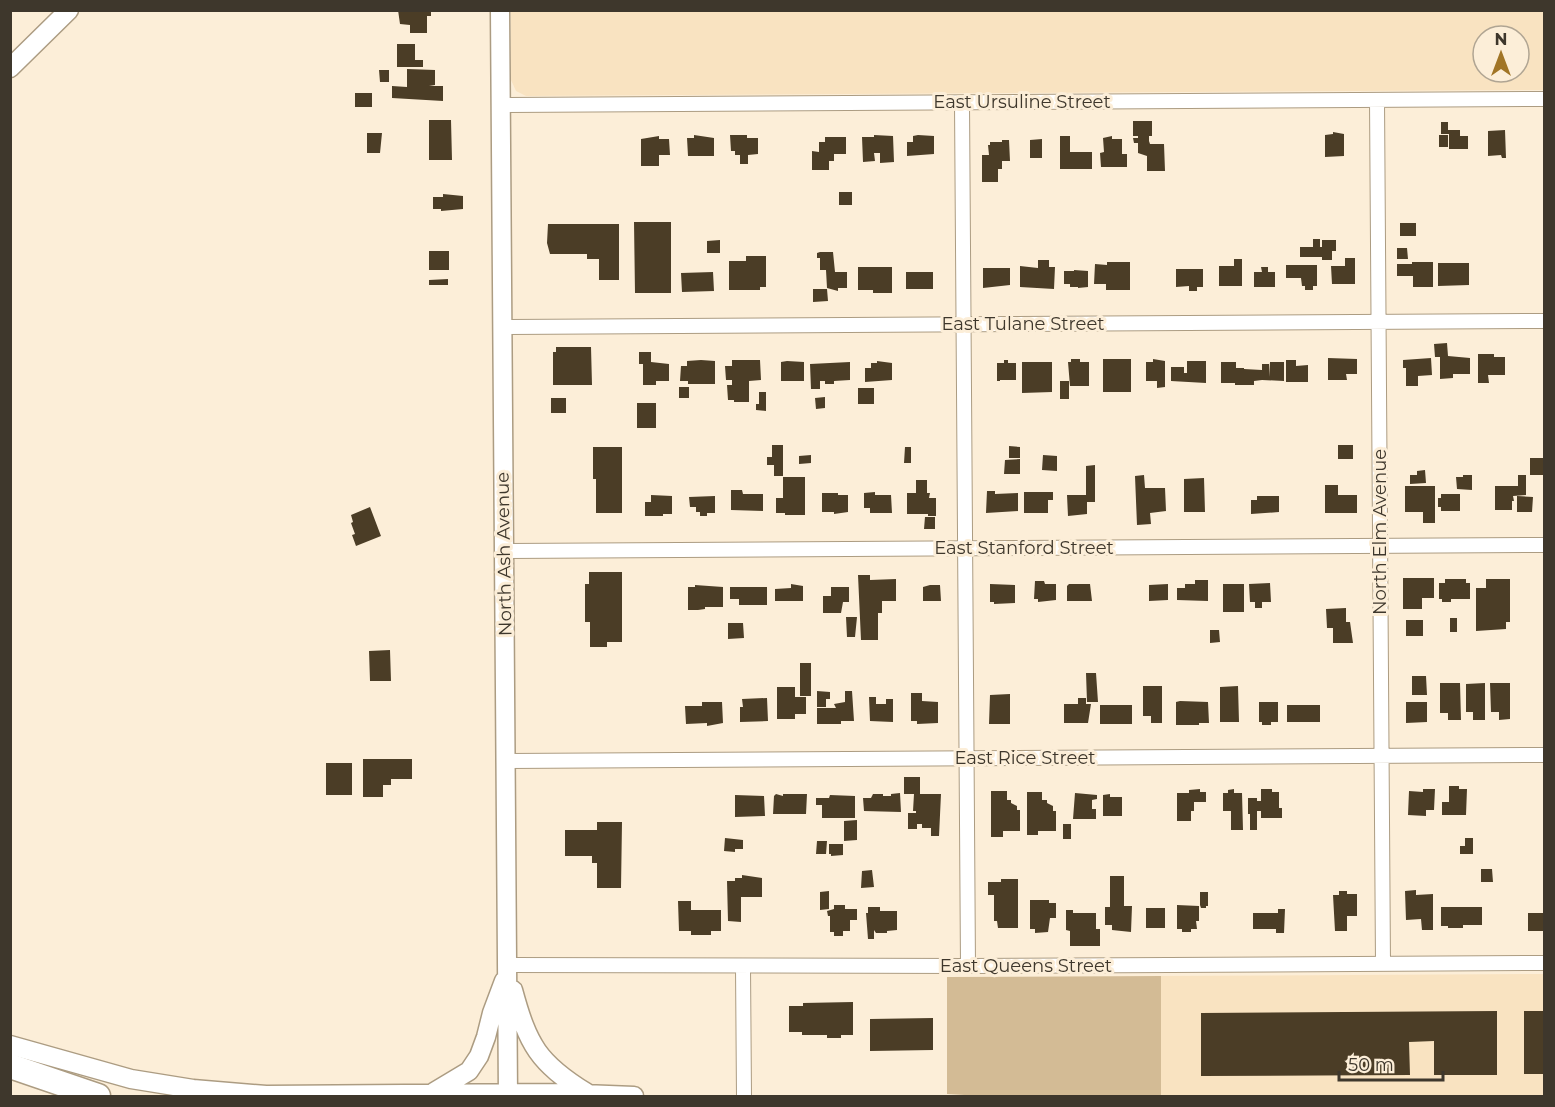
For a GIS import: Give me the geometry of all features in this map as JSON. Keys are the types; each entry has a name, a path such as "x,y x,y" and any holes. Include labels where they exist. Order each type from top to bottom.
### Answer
{"highway":[{"path":"10,1066 98,1096"}],"street":[{"path":"10,68 69,10"},
{"name":"North Ash Avenue","path":"500,10 508,1095"},
{"name":"East Ursuline Street","path":"500,105 1545,99"},
{"name":"North Elm Avenue","path":"1377,100 1383,964"},
{"path":"962,103 968,966"},
{"name":"East Tulane Street","path":"502,327 1545,321"},
{"name":"East Stanford Street","path":"504,551 1545,545"},
{"name":"East Rice Street","path":"506,761 1545,755"},
{"name":"East Queens Street","path":"507,968 1545,963"},
{"path":"743,967 744,1096"},
{"path":"433,1093 469,1071 479,1056 507,968"},
{"path":"507,968 527,1034 535,1049 554,1071 589,1094"},
{"path":"10,1045 131,1079 193,1089 266,1095 433,1093 634,1096"}],"shaded area":[{"path":"511,11 1544,11 1544,90 526,96 516,91 511,80"},
{"path":"1544,974 1544,1096 1161,1096 1161,976"},
{"path":"1161,976 1161,1096 947,1094 947,977"}],"building":[{"path":"398,10 431,10 431,16 427,16 427,33 410,33 410,25 400,24"},
{"path":"397,44 415,44 415,60 423,60 423,67 397,67"},
{"path":"407,69 435,70 435,85 429,86 443,86 443,101 392,98 392,86 407,87"},
{"path":"379,70 389,70 389,82 380,82"},
{"path":"355,93 372,93 372,107 355,107"},
{"path":"429,120 451,120 452,160 429,160"},
{"path":"1133,121 1152,121 1152,136 1149,136 1149,141 1150,144 1164,144 1165,171 1147,171 1147,156 1138,153 1138,143 1134,143 1133,138 1138,138 1138,136 1133,136"},
{"path":"1441,122 1448,122 1448,130 1460,130 1460,136 1468,136 1468,149 1449,149 1449,134 1441,134"},
{"path":"1505,130 1506,158 1502,158 1501,155 1488,156 1488,131"},
{"path":"1333,132 1344,134 1344,156 1325,157 1325,135 1333,134"},
{"path":"367,133 382,133 380,153 367,153"},
{"path":"694,135 714,138 714,156 688,156 687,138 694,138"},
{"path":"730,135 747,135 747,138 758,138 758,154 748,155 748,164 740,164 740,155 735,155 735,151 731,151"},
{"path":"874,135 893,136 894,162 880,163 880,153 874,153 875,161 863,162 862,137 874,137"},
{"path":"1439,135 1448,135 1448,147 1439,147"},
{"path":"659,136 659,139 669,139 670,155 659,155 659,166 641,166 641,139"},
{"path":"913,136 934,136 934,154 907,156 907,142 913,142"},
{"path":"1060,136 1070,136 1070,152 1092,152 1092,169 1060,169"},
{"path":"1112,136 1112,139 1122,139 1122,154 1127,154 1127,167 1101,167 1100,153 1104,152 1103,138"},
{"path":"825,137 846,137 846,154 834,154 834,161 829,161 829,170 812,170 812,151 819,152 819,142 825,142"},
{"path":"1042,139 1042,158 1030,158 1030,140"},
{"path":"1002,140 1009,140 1010,161 1002,161 1002,169 998,169 998,182 982,182 982,155 989,155 990,142 1002,142"},
{"path":"839,192 852,192 852,205 839,205"},
{"path":"443,194 463,196 463,209 441,211 441,209 433,209 433,197 443,197"},
{"path":"634,222 671,222 671,293 635,293"},
{"path":"1400,223 1416,223 1416,236 1400,236"},
{"path":"548,224 619,224 619,280 599,280 599,259 587,259 587,254 550,254 547,243"},
{"path":"1313,239 1320,239 1320,247 1322,247 1322,240 1336,240 1336,251 1332,251 1332,260 1322,260 1322,257 1300,257 1300,247 1313,247"},
{"path":"720,240 720,253 707,253 707,241"},
{"path":"1397,248 1407,248 1408,259 1397,259"},
{"path":"429,251 449,251 449,270 429,270"},
{"path":"833,252 835,272 847,272 847,288 838,288 838,291 827,288 826,270 820,270 820,258 817,258 817,253"},
{"path":"746,256 766,256 766,287 760,287 760,290 729,290 729,261 746,261"},
{"path":"1345,258 1355,258 1355,284 1332,284 1331,266 1345,266"},
{"path":"1234,259 1242,259 1242,286 1219,286 1219,266 1234,266"},
{"path":"1038,260 1049,260 1049,267 1055,267 1054,289 1020,287 1020,266 1038,268"},
{"path":"1107,262 1130,262 1130,290 1106,290 1106,284 1094,284 1095,264 1107,265"},
{"path":"1412,262 1433,262 1433,287 1413,287 1413,276 1397,276 1397,264 1412,264"},
{"path":"1438,263 1469,263 1469,285 1438,286"},
{"path":"1286,265 1317,265 1317,286 1313,286 1313,290 1305,290 1301,278 1286,278"},
{"path":"858,267 892,267 892,293 858,290"},
{"path":"1261,267 1268,267 1268,272 1275,272 1275,287 1254,287 1254,272 1262,272"},
{"path":"983,268 1010,268 1010,285 983,288"},
{"path":"1176,269 1203,269 1203,287 1197,287 1197,291 1189,291 1189,286 1176,287"},
{"path":"1064,271 1088,271 1088,287 1070,287 1070,284 1064,284"},
{"path":"713,272 714,291 682,292 681,273"},
{"path":"906,272 933,272 933,289 906,289"},
{"path":"448,279 448,285 429,285 429,280"},
{"path":"813,289 827,289 828,301 813,302"},
{"path":"1447,343 1448,356 1470,358 1470,374 1453,374 1453,378 1440,379 1440,357 1435,357 1434,344"},
{"path":"556,347 591,347 592,385 553,385 553,352 556,352"},
{"path":"639,352 651,352 651,362 669,364 669,381 656,381 656,385 643,385 643,364 639,364"},
{"path":"1478,354 1505,357 1505,375 1488,375 1489,383 1478,383"},
{"path":"1328,358 1357,359 1357,374 1346,374 1347,380 1328,380"},
{"path":"1431,358 1432,375 1418,376 1418,386 1406,386 1406,368 1403,368 1403,360"},
{"path":"1071,359 1089,362 1089,386 1070,386 1068,362 1071,362"},
{"path":"1103,359 1131,359 1131,392 1103,392"},
{"path":"1153,359 1165,361 1165,387 1157,388 1157,381 1146,381 1146,362 1153,362"},
{"path":"732,360 760,360 761,380 749,381 749,402 728,400 727,385 732,385 732,380 726,380 725,366 732,366"},
{"path":"1004,360 1008,360 1008,363 1016,363 1016,380 997,381 997,363 1004,363"},
{"path":"1286,360 1296,360 1296,366 1308,365 1308,382 1286,382"},
{"path":"687,361 715,361 715,384 688,384 688,381 680,381 681,366 687,366"},
{"path":"877,361 892,363 892,380 865,382 865,368 871,368 871,363 877,363"},
{"path":"1187,361 1206,361 1206,383 1171,381 1171,367 1184,367 1184,373 1187,373"},
{"path":"781,362 804,362 804,381 781,381"},
{"path":"850,362 850,380 834,381 834,384 825,384 825,381 820,381 820,389 811,389 810,364"},
{"path":"1022,362 1052,362 1052,392 1022,393"},
{"path":"1221,362 1236,362 1236,368 1262,370 1262,364 1269,364 1269,377 1270,362 1284,362 1284,381 1254,381 1254,385 1221,383"},
{"path":"1060,381 1069,381 1069,399 1060,399"},
{"path":"679,387 689,387 689,398 679,398"},
{"path":"858,388 874,388 874,404 858,404"},
{"path":"759,392 766,392 766,411 756,410 756,404 759,404"},
{"path":"825,397 825,408 816,409 815,398"},
{"path":"551,398 566,398 566,413 551,413"},
{"path":"637,403 656,403 656,428 637,428"},
{"path":"772,445 783,445 783,476 774,476 774,465 767,465 767,457 772,457"},
{"path":"1338,445 1353,445 1353,459 1338,459"},
{"path":"1009,446 1020,447 1020,458 1009,458"},
{"path":"593,447 622,447 622,513 596,513"},
{"path":"905,447 911,447 911,463 904,463"},
{"path":"811,455 811,463 799,464 799,456"},
{"path":"1043,455 1057,456 1057,471 1042,470"},
{"path":"1530,458 1544,458 1544,475 1530,475"},
{"path":"1020,459 1020,474 1004,474 1005,460"},
{"path":"1095,465 1095,502 1087,502 1087,514 1068,516 1067,495 1086,495 1086,466"},
{"path":"1425,470 1426,483 1410,484 1410,475 1417,475 1417,471"},
{"path":"1144,475 1145,488 1165,488 1166,511 1150,513 1151,524 1137,525 1135,476"},
{"path":"1463,475 1472,475 1472,490 1457,489 1456,477 1463,477"},
{"path":"1518,475 1526,475 1526,495 1513,496 1512,510 1495,510 1495,486 1518,486"},
{"path":"783,477 805,477 805,515 776,513 776,498 783,498"},
{"path":"1204,478 1205,512 1184,512 1184,479"},
{"path":"916,480 927,480 929,498 936,498 936,516 907,514 907,493 916,493"},
{"path":"1325,485 1338,485 1338,495 1357,495 1357,513 1325,513"},
{"path":"1405,486 1435,486 1435,523 1423,523 1423,512 1405,512"},
{"path":"731,490 742,490 743,494 763,494 763,511 731,510"},
{"path":"987,491 995,491 995,494 1018,493 1018,511 986,513"},
{"path":"875,492 875,495 891,495 892,513 870,513 870,508 864,508 864,493"},
{"path":"1024,492 1053,492 1053,500 1048,500 1048,513 1024,513"},
{"path":"822,493 848,495 848,512 834,514 834,512 822,512"},
{"path":"1441,494 1460,494 1460,511 1441,511 1441,507 1438,507 1438,498 1441,498"},
{"path":"651,495 672,496 672,514 645,516 645,502 651,502"},
{"path":"715,496 715,513 700,516 700,512 696,512 696,507 690,507 689,497"},
{"path":"1257,496 1279,496 1279,512 1251,514 1251,500 1257,500"},
{"path":"1517,496 1533,497 1532,512 1517,512"},
{"path":"370,507 381,536 356,546 352,535 355,534 351,515"},
{"path":"925,517 935,517 935,529 924,529"},
{"path":"589,572 622,572 622,642 607,642 607,647 590,647 590,622 585,622 585,584 589,584"},
{"path":"858,575 870,575 870,580 896,579 896,601 882,601 882,613 878,613 878,640 861,640"},
{"path":"1403,578 1434,578 1434,598 1422,598 1422,609 1403,609"},
{"path":"1445,579 1466,579 1466,583 1470,583 1470,599 1451,599 1451,602 1442,602 1442,599 1439,599 1439,583 1445,583"},
{"path":"1486,579 1510,579 1510,622 1506,622 1506,629 1476,631 1476,588 1486,588"},
{"path":"1195,580 1208,580 1208,601 1177,600 1177,588 1185,588 1185,584 1195,584"},
{"path":"1035,581 1056,584 1056,600 1038,602 1038,599 1034,599"},
{"path":"1270,583 1271,602 1262,602 1262,608 1255,608 1255,602 1250,602 1249,584"},
{"path":"791,584 803,586 803,601 775,601 775,589 791,588"},
{"path":"990,584 1015,585 1015,603 994,604 990,602"},
{"path":"1069,584 1090,584 1092,601 1067,601"},
{"path":"1168,584 1168,600 1149,601 1149,585"},
{"path":"1223,584 1244,584 1244,612 1223,612"},
{"path":"695,585 723,587 723,607 688,610 688,587 695,587"},
{"path":"940,585 941,601 923,601 923,587"},
{"path":"730,587 767,587 767,605 739,605 739,599 730,599"},
{"path":"831,587 849,587 849,602 843,602 841,613 823,613 823,596 831,596"},
{"path":"1346,608 1346,622 1350,622 1353,643 1333,643 1333,628 1327,628 1326,609"},
{"path":"846,617 857,617 855,637 847,637"},
{"path":"1450,618 1457,618 1457,632 1450,632"},
{"path":"1406,620 1423,620 1423,636 1406,636"},
{"path":"728,623 743,623 744,638 728,639"},
{"path":"1210,630 1219,630 1220,642 1210,643"},
{"path":"390,650 391,681 370,681 369,651"},
{"path":"800,663 811,663 811,696 800,696"},
{"path":"1086,673 1096,673 1098,702 1087,702"},
{"path":"1412,676 1426,676 1427,695 1412,695"},
{"path":"1440,683 1460,683 1461,720 1448,720 1448,713 1440,713"},
{"path":"1485,683 1485,720 1473,720 1473,712 1466,712 1466,684"},
{"path":"1490,683 1510,683 1510,719 1499,720 1499,712 1491,712"},
{"path":"1143,686 1162,686 1162,723 1151,723 1151,716 1143,716"},
{"path":"1238,686 1239,722 1220,722 1220,687"},
{"path":"777,687 795,687 795,697 806,697 806,714 795,714 795,719 777,719"},
{"path":"817,691 830,692 830,699 826,699 826,707 817,707"},
{"path":"845,691 852,691 854,721 841,721 841,724 817,724 817,708 836,708 834,704 845,702"},
{"path":"911,693 922,693 922,701 938,702 938,723 917,724 917,721 911,721"},
{"path":"1010,694 1010,724 989,724 990,695"},
{"path":"869,697 876,697 876,704 886,704 886,699 893,699 893,722 870,721"},
{"path":"767,698 768,721 740,722 742,699"},
{"path":"1078,698 1086,698 1086,704 1091,704 1088,723 1064,723 1064,704 1078,704"},
{"path":"702,702 722,702 723,723 707,726 707,723 686,724 685,706 702,706"},
{"path":"1176,702 1208,702 1209,723 1176,725"},
{"path":"1259,702 1278,702 1278,722 1262,725 1262,722 1259,722"},
{"path":"1406,702 1427,702 1427,722 1406,723"},
{"path":"1100,705 1132,705 1132,724 1100,724"},
{"path":"1287,705 1320,705 1320,722 1287,722"},
{"path":"363,759 412,759 412,779 391,779 391,785 383,785 383,797 363,797"},
{"path":"326,763 352,763 352,795 326,795"},
{"path":"904,777 920,777 920,794 941,794 939,836 931,836 931,828 922,828 922,824 917,824 917,829 908,829 908,813 916,813 916,811 913,811 914,794 904,794"},
{"path":"1449,786 1467,789 1466,815 1442,815 1442,802 1449,802"},
{"path":"1200,789 1200,792 1206,792 1206,802 1194,802 1191,821 1177,821 1177,793 1189,793 1189,790"},
{"path":"1234,789 1234,793 1242,793 1243,830 1231,830 1231,811 1223,811 1223,793"},
{"path":"1261,789 1272,789 1272,792 1279,792 1279,808 1282,808 1282,818 1261,818 1261,811 1257,811 1257,830 1250,830 1248,798 1257,798 1257,801 1261,801"},
{"path":"1423,789 1435,789 1434,810 1426,810 1426,816 1408,815 1409,791 1423,792"},
{"path":"991,791 1007,791 1007,800 1011,800 1011,803 1017,806 1017,810 1020,810 1020,831 1003,831 1003,837 991,837"},
{"path":"1027,792 1042,792 1042,800 1047,800 1047,803 1053,806 1053,811 1056,811 1056,831 1038,831 1038,835 1027,835"},
{"path":"900,793 901,812 864,811 863,798 871,798 873,794 891,796 891,794"},
{"path":"1075,793 1097,795 1097,799 1092,800 1092,809 1096,809 1096,819 1073,819"},
{"path":"776,794 783,796 783,794 807,794 806,814 773,814"},
{"path":"1110,794 1110,797 1122,797 1122,816 1103,816 1103,795"},
{"path":"735,795 764,796 765,816 735,817"},
{"path":"830,795 855,796 855,818 822,818 822,805 816,805 816,798 829,798"},
{"path":"857,820 857,840 844,841 844,821"},
{"path":"597,822 622,822 621,888 597,888 597,863 592,863 592,856 565,856 565,830 597,830"},
{"path":"1063,824 1071,824 1071,839 1063,839"},
{"path":"725,838 743,840 743,849 735,849 735,852 724,851"},
{"path":"1465,838 1473,838 1473,854 1460,854 1460,846 1465,846"},
{"path":"817,841 827,841 826,854 816,854"},
{"path":"829,844 843,844 843,855 831,856"},
{"path":"1481,869 1492,869 1493,882 1481,882"},
{"path":"872,870 874,887 861,888 862,871"},
{"path":"742,875 762,878 762,897 741,897 741,922 728,921 727,881 735,881 735,878 742,878"},
{"path":"1110,876 1124,876 1124,906 1132,906 1131,932 1112,930 1112,925 1105,925 1105,907 1110,907"},
{"path":"1001,879 1018,879 1018,928 998,928 997,921 994,921 994,895 988,895 988,882 1001,882"},
{"path":"1416,890 1416,895 1433,894 1433,930 1422,930 1421,919 1406,920 1405,891"},
{"path":"829,891 829,909 820,910 820,892"},
{"path":"1339,891 1357,894 1357,916 1347,916 1347,931 1335,931 1333,895 1339,895"},
{"path":"1200,892 1208,892 1206,908 1201,908"},
{"path":"1030,900 1049,900 1049,903 1056,903 1056,918 1050,918 1048,932 1035,933 1035,929 1030,929"},
{"path":"678,901 691,901 691,910 721,910 721,931 711,931 711,935 691,935 691,931 679,931"},
{"path":"834,905 845,905 845,909 857,909 857,920 850,920 850,931 843,931 843,936 834,936 834,932 830,932 830,916 827,911 834,909"},
{"path":"1177,905 1199,906 1197,929 1182,932 1182,929 1177,929"},
{"path":"868,907 880,907 880,911 897,911 897,930 876,933 874,930 874,939 868,939 866,913 868,913"},
{"path":"1441,907 1482,907 1482,925 1463,925 1463,928 1441,926"},
{"path":"1146,908 1165,908 1165,928 1146,928"},
{"path":"1278,909 1285,909 1284,933 1276,933 1276,929 1253,929 1253,913 1278,913"},
{"path":"1066,910 1073,910 1073,913 1096,913 1096,929 1100,929 1100,946 1070,946 1070,931 1066,930"},
{"path":"1528,913 1544,913 1544,931 1528,931"},
{"path":"853,1002 853,1035 827,1038 827,1035 802,1035 802,1032 789,1032 789,1006 803,1006 803,1003"},
{"path":"1497,1011 1497,1075 1434,1075 1434,1041 1409,1042 1410,1075 1201,1076 1201,1013"},
{"path":"1524,1011 1544,1011 1544,1074 1524,1074"},
{"path":"933,1018 933,1050 870,1051 870,1019"}]}
